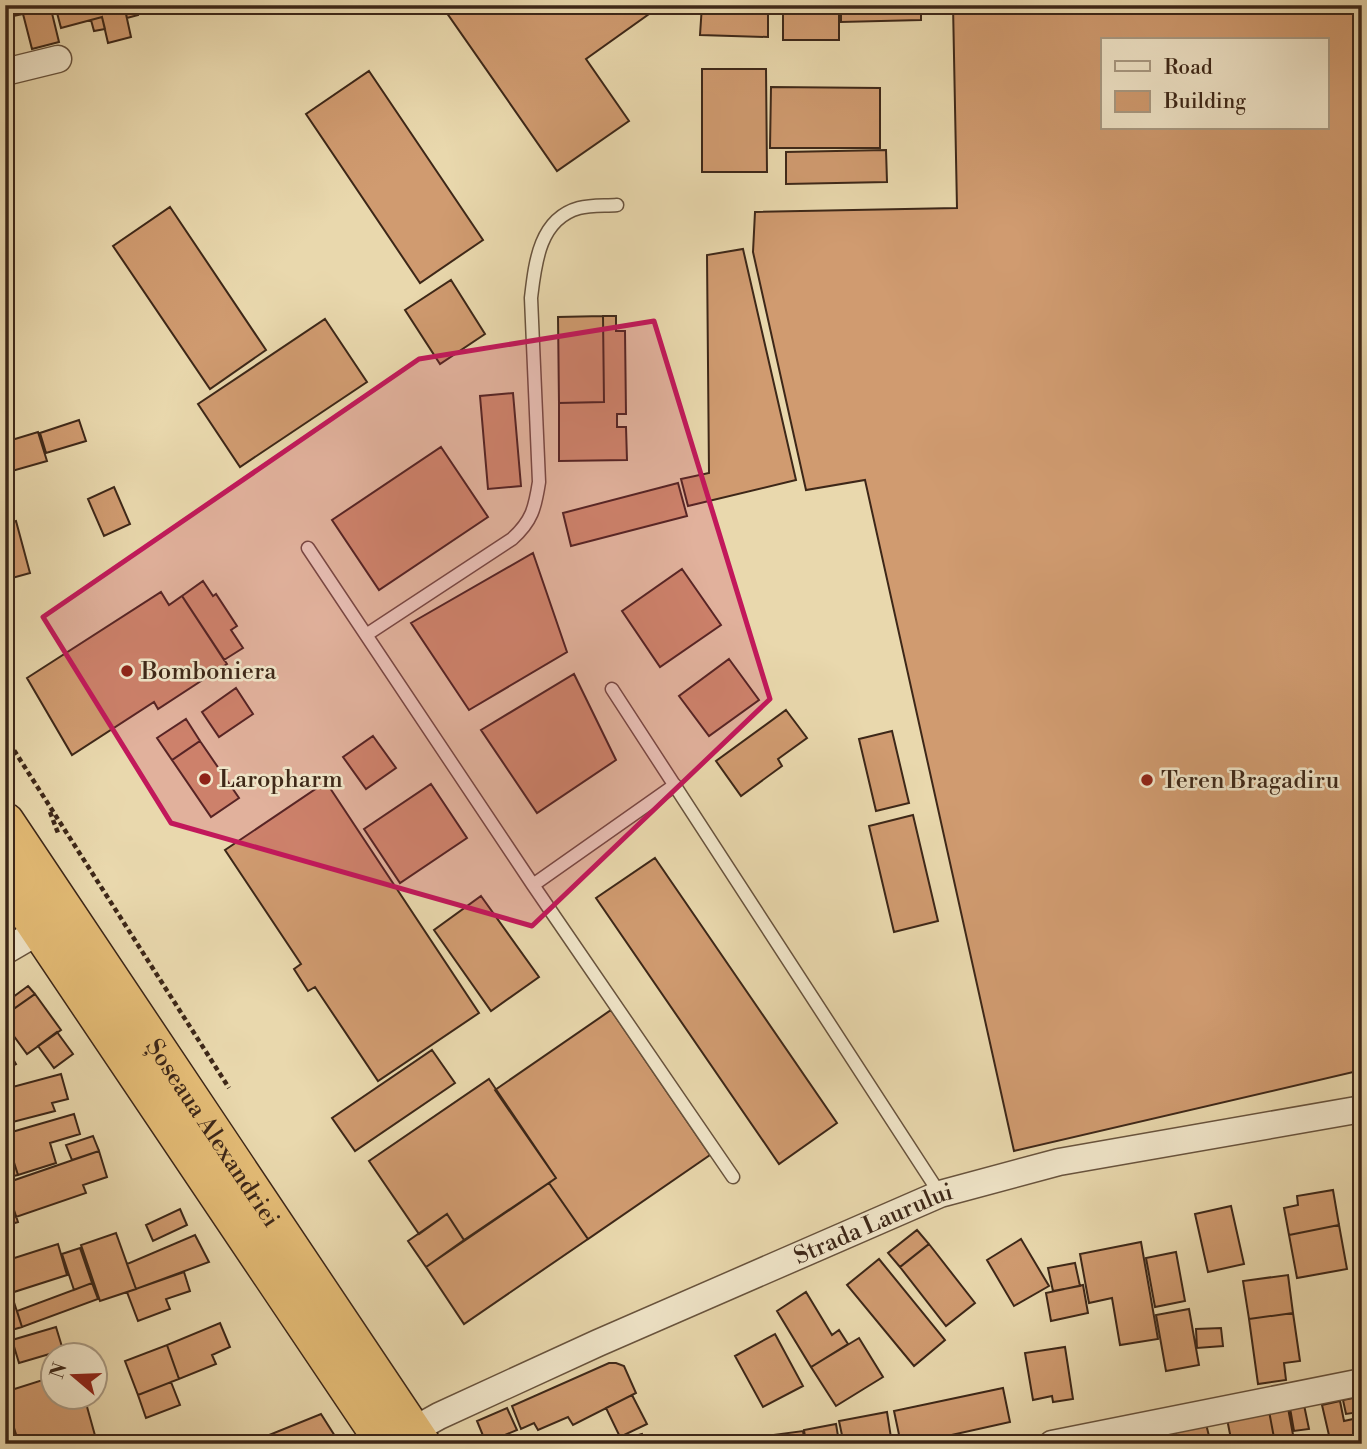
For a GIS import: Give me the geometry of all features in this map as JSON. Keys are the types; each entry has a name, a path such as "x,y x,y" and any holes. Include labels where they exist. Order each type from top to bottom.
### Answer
{"highway":[{"name":"Șoseaua Alexandriei","path":"5,822 406,1440"},
{"name":"Șoseaua Alexandriei","path":"5,878 406,1440"}],"street":[{"path":"5,72 58,59"},
{"path":"5,951 41,930"},
{"name":"Strada Laurului","path":"406,1440 439,1416 598,1343 940,1194 1059,1162 1362,1109"},
{"path":"1052,1444 1362,1382"}],"lane":[{"path":"366,635 512,540 524,529 536,505 539,482 531,299 535,269 543,241 554,222 565,213 580,208 617,205"},
{"path":"308,548 733,1177"},
{"path":"612,689 940,1194"},
{"path":"533,884 675,785"}],"path":[{"path":"47,803 59,838"}],"highlighted area":[{"path":"654,321 770,699 532,926 171,823 43,617 419,359"}],"building":[{"path":"6,5 50,5 59,42 32,49 23,14 8,17"},
{"path":"55,5 124,5 131,37 108,43 102,17 61,28"},
{"path":"124,5 144,5 145,8 137,10 138,15 127,18"},
{"path":"443,5 642,5 649,14 586,59 629,121 557,171"},
{"path":"702,5 768,5 768,37 700,35"},
{"path":"783,5 839,5 839,40 783,40"},
{"path":"841,5 921,5 921,20 841,22"},
{"name":"Teren Bragadiru","path":"953,5 1362,5 1362,1070 1014,1151 865,480 806,490 753,252 755,212 957,208"},
{"path":"102,17 105,29 94,31 91,20"},
{"path":"702,69 766,69 767,172 702,172"},
{"path":"369,71 483,240 420,283 306,114"},
{"path":"771,87 880,88 880,148 770,148"},
{"path":"886,150 887,182 786,184 786,152"},
{"path":"170,207 266,350 210,389 113,246"},
{"path":"743,249 796,480 688,506 681,479 709,473 707,255"},
{"path":"451,280 485,334 440,364 405,310"},
{"path":"603,316 604,402 559,403 558,317"},
{"path":"603,316 616,316 616,331 625,331 626,414 617,414 617,427 626,427 627,460 559,461 559,403 604,402"},
{"path":"325,319 367,382 240,467 198,404"},
{"path":"513,393 521,486 488,489 480,396"},
{"path":"79,420 86,441 46,453 40,433"},
{"path":"38,432 47,461 5,473 5,442"},
{"path":"441,447 488,517 379,590 332,520"},
{"path":"678,483 687,516 571,546 563,513"},
{"path":"114,487 130,524 104,536 88,499"},
{"path":"16,521 30,573 5,580 5,524"},
{"path":"533,553 567,652 469,710 411,623"},
{"path":"682,569 721,625 660,667 622,611"},
{"path":"203,581 213,596 216,594 237,626 231,630 243,648 224,660 182,596"},
{"name":"Bomboniera","path":"161,592 169,605 182,596 227,664 158,709 154,702 72,755 27,678"},
{"path":"729,659 759,700 709,736 679,696"},
{"path":"574,674 616,760 537,813 481,730"},
{"path":"236,688 253,714 219,737 202,712"},
{"path":"786,710 807,738 778,759 782,766 741,796 716,761"},
{"path":"186,719 200,741 172,760 157,738"},
{"path":"892,731 909,803 876,811 859,739"},
{"path":"373,736 396,768 366,789 343,757"},
{"name":"Laropharm","path":"200,741 239,798 211,817 172,760"},
{"path":"326,782 479,1013 378,1081 315,987 308,991 294,969 301,964 225,850"},
{"path":"431,784 467,838 400,883 364,829"},
{"path":"913,815 938,921 894,932 869,826"},
{"path":"655,858 837,1123 779,1164 596,898"},
{"path":"481,896 539,977 491,1011 434,930"},
{"path":"28,986 35,994 5,1015 5,1003"},
{"path":"35,994 61,1030 27,1054 5,1024 5,1015"},
{"path":"611,1010 710,1155 588,1239 549,1183 556,1178 495,1090"},
{"path":"57,1032 73,1054 54,1068 38,1046"},
{"path":"5,1048 16,1064 5,1070"},
{"path":"432,1050 455,1083 355,1151 332,1118"},
{"path":"61,1074 68,1099 52,1103 55,1111 5,1124 5,1089"},
{"path":"489,1079 556,1178 464,1240 447,1214 419,1234 369,1161"},
{"path":"74,1114 80,1134 50,1143 56,1163 18,1175 5,1134"},
{"path":"5,1135 18,1175 5,1178"},
{"path":"93,1136 99,1151 72,1160 66,1145"},
{"path":"99,1151 107,1177 83,1185 86,1193 16,1217 6,1183"},
{"path":"5,1183 18,1222 5,1226"},
{"path":"549,1183 588,1239 464,1324 426,1267"},
{"path":"1333,1190 1339,1225 1289,1235 1284,1208 1298,1205 1297,1196"},
{"path":"1231,1206 1244,1264 1208,1272 1195,1214"},
{"path":"180,1209 187,1225 153,1241 146,1225"},
{"path":"447,1214 464,1240 426,1267 408,1241"},
{"path":"1339,1225 1347,1269 1297,1278 1289,1235"},
{"path":"917,1230 929,1244 900,1267 888,1253"},
{"path":"116,1233 136,1289 100,1301 81,1245"},
{"path":"195,1235 209,1262 136,1289 127,1264"},
{"path":"1021,1239 1049,1286 1014,1306 987,1260"},
{"path":"1141,1242 1158,1339 1120,1345 1112,1298 1089,1303 1080,1254"},
{"path":"58,1244 67,1275 11,1293 22,1327 5,1332 5,1261"},
{"path":"929,1244 975,1303 946,1326 900,1267"},
{"path":"80,1248 92,1283 74,1290 62,1254"},
{"path":"1176,1252 1185,1301 1155,1307 1146,1258"},
{"path":"879,1259 945,1340 914,1366 847,1285"},
{"path":"1075,1263 1080,1286 1053,1291 1048,1268"},
{"path":"184,1272 190,1291 166,1299 170,1309 138,1321 127,1292"},
{"path":"1288,1275 1293,1313 1249,1319 1243,1281"},
{"path":"92,1283 98,1299 22,1327 17,1311"},
{"path":"1083,1285 1088,1313 1051,1321 1046,1293"},
{"path":"806,1292 832,1335 839,1330 848,1344 811,1367 777,1311"},
{"path":"1189,1309 1199,1365 1166,1371 1156,1315"},
{"path":"1293,1313 1300,1361 1284,1363 1286,1380 1258,1384 1249,1319"},
{"path":"220,1323 230,1347 212,1355 216,1364 179,1379 167,1345"},
{"path":"56,1327 60,1340 38,1340 38,1357 19,1363 12,1340"},
{"path":"1221,1328 1223,1346 1197,1348 1196,1329"},
{"path":"775,1334 803,1386 763,1407 735,1356"},
{"path":"859,1338 883,1377 836,1406 811,1367"},
{"path":"167,1345 179,1379 138,1395 125,1361"},
{"path":"1065,1347 1073,1399 1053,1402 1052,1396 1033,1400 1025,1353"},
{"path":"609,1363 624,1366 636,1393 573,1425 568,1417 538,1430 534,1423 521,1429 512,1406"},
{"path":"38,1381 38,1410 88,1410 96,1439 88,1441 89,1444 19,1444 5,1392"},
{"path":"171,1382 180,1405 146,1418 138,1395"},
{"path":"1003,1388 1010,1422 901,1444 894,1411"},
{"path":"632,1395 647,1424 620,1437 606,1408"},
{"path":"1358,1397 1360,1412 1346,1414 1343,1400"},
{"path":"1340,1401 1344,1421 1362,1417 1362,1444 1331,1444 1322,1405"},
{"path":"1304,1405 1309,1429 1294,1431 1290,1408"},
{"path":"507,1408 517,1430 486,1443 477,1421"},
{"path":"1288,1408 1294,1440 1275,1443 1269,1411"},
{"path":"1269,1411 1275,1443 1232,1444 1227,1419"},
{"path":"887,1412 892,1444 849,1444 848,1439 843,1440 839,1421"},
{"path":"321,1414 340,1444 247,1444"},
{"path":"836,1424 839,1442 847,1441 848,1444 806,1444 804,1430"},
{"path":"1206,1424 1211,1444 1178,1444 1175,1431"},
{"path":"803,1431 805,1444 766,1444 765,1436"},
{"path":"642,1434 645,1444 606,1444"},
{"path":"1318,1436 1320,1444 1300,1444 1299,1441"}],"place":[{"name":"Bomboniera","path":"127,671"},
{"name":"Laropharm","path":"205,779"},
{"name":"Teren Bragadiru","path":"1147,780"}]}
